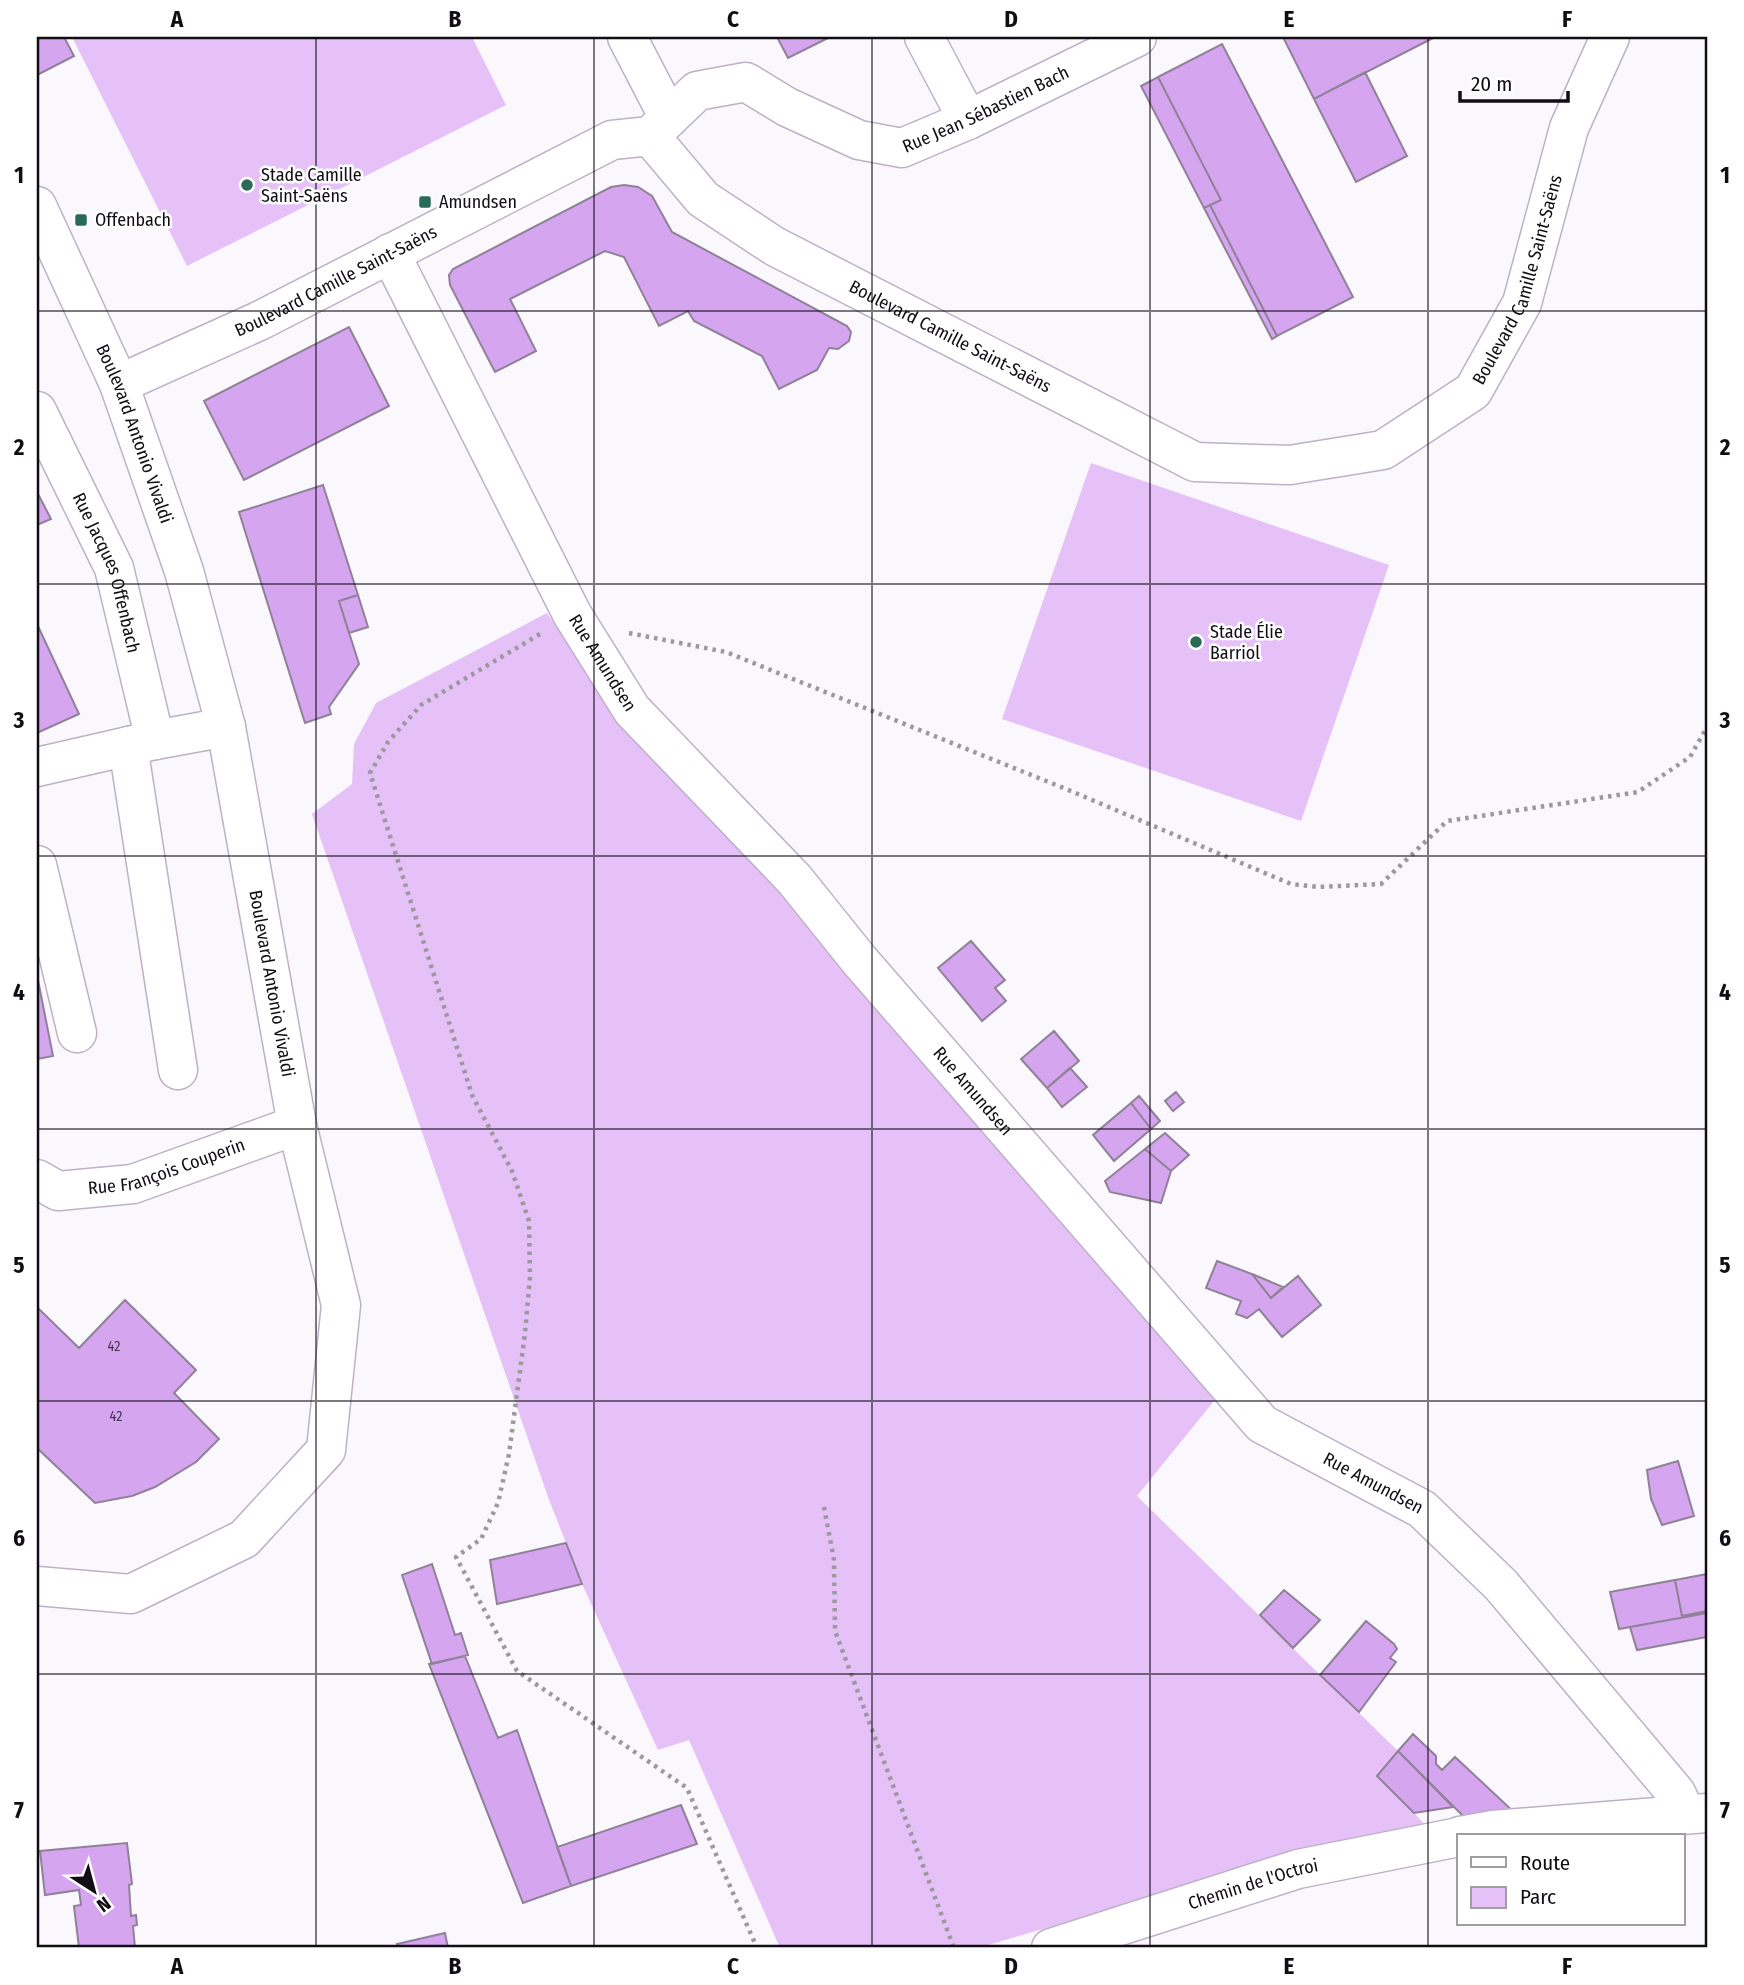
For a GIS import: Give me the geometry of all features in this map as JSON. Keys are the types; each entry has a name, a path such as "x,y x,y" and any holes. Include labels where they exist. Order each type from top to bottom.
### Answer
{"street":[{"path":"627,37 659,127"},
{"path":"924,37 968,120"},
{"name":"Rue Jean Sébastien Bach","path":"659,127 696,91 746,82 787,107 859,140 902,148 968,120 1137,37"},
{"name":"Boulevard Camille Saint-Saëns","path":"119,384 258,321 612,140 659,127 703,199 785,252 1195,462 1290,465 1383,450 1473,391 1522,303 1569,128 1610,37"},
{"name":"Boulevard Antonio Vivaldi","path":"37,206 119,384 184,571 226,727 297,1125 341,1304 326,1450 244,1539 131,1594 37,1586"},
{"name":"Rue Amundsen","path":"390,253 578,624 632,710 795,880 860,961 1262,1424 1422,1509 1501,1585 1676,1793 1697,1814"},
{"name":"Rue Jacques Offenbach","path":"37,411 114,568 141,743 178,1070"},
{"path":"37,767 226,727"},
{"path":"37,865 77,1034"},
{"name":"Rue François Couperin","path":"37,1180 58,1191 133,1184 297,1125"},
{"name":"Chemin de l'Octroi","path":"1471,1834 1697,1814"},
{"name":"Chemin de l'Octroi","path":"1051,1948 1298,1869 1457,1837"}],"path":[{"path":"757,1948 687,1788 517,1671 456,1557 481,1539 501,1491 509,1454 525,1333 530,1277 529,1221 512,1171 472,1095 370,774 388,742 421,705 578,624 604,628 726,652 1066,789 1292,884 1318,887 1381,884 1447,821 1638,792 1690,757 1707,727"},
{"path":"824,1507 834,1560 835,1631 954,1948"}],"green space":[{"name":"Stade Camille Saint-Saëns","path":"72,37 472,37 506,105 187,266"},
{"name":"Stade Élie Barriol","path":"1091,463 1389,565 1301,821 1002,719"},
{"path":"547,613 609,705 787,889 1218,1396 1137,1496 1398,1751 1414,1813 1428,1828 1342,1841 978,1948 780,1948 689,1740 658,1750 582,1584 548,1497 312,814 352,784 354,744 376,703"}],"building":[{"path":"37,37 64,37 74,56 37,75"},
{"path":"777,37 830,37 788,58"},
{"path":"1283,37 1435,37 1314,99"},
{"path":"1222,44 1353,297 1277,336 1210,205 1221,200 1158,77"},
{"path":"1365,72 1407,156 1356,182 1314,99"},
{"path":"1158,77 1221,200 1204,208 1141,86"},
{"path":"611,187 638,187 652,196 672,232 847,326 851,332 849,341 838,349 829,348 817,370 779,389 762,356 694,321 688,311 659,326 624,257 605,251 510,299 536,351 495,372 450,285 449,275 453,269"},
{"path":"1210,205 1277,336 1272,339 1204,208"},
{"path":"349,327 389,406 244,480 204,401"},
{"path":"323,485 358,595 339,601 359,664 329,707 331,714 305,723 239,512"},
{"path":"37,492 51,519 37,525"},
{"path":"358,595 368,627 349,633 339,601"},
{"path":"37,624 79,714 37,733"},
{"path":"971,941 1005,980 995,988 1006,1001 982,1021 938,968"},
{"path":"37,975 53,1056 37,1059"},
{"path":"1054,1031 1079,1061 1047,1088 1021,1059"},
{"path":"1070,1068 1087,1087 1062,1107 1047,1088"},
{"path":"1176,1092 1184,1102 1173,1111 1165,1101"},
{"path":"1139,1096 1160,1121 1151,1129 1131,1103"},
{"path":"1131,1103 1151,1129 1114,1161 1093,1135"},
{"path":"1165,1133 1189,1155 1171,1171 1145,1149"},
{"path":"1145,1149 1171,1171 1161,1203 1110,1192 1105,1181"},
{"path":"1217,1261 1252,1274 1271,1298 1298,1276 1321,1305 1282,1337 1259,1309 1247,1318 1236,1314 1241,1301 1206,1288"},
{"path":"1252,1274 1283,1287 1271,1298"},
{"path":"125,1300 196,1370 174,1393 219,1439 196,1462 155,1487 132,1496 95,1503 37,1448 37,1307 79,1348"},
{"path":"1678,1461 1694,1516 1662,1525 1651,1499 1647,1470"},
{"path":"566,1543 582,1584 497,1604 490,1560"},
{"path":"432,1564 455,1635 461,1633 468,1655 432,1664 402,1575"},
{"path":"1707,1574 1707,1611 1682,1616 1675,1580"},
{"path":"1675,1580 1682,1616 1707,1613 1619,1629 1610,1592"},
{"path":"1284,1590 1320,1620 1293,1648 1260,1615"},
{"path":"1707,1613 1707,1637 1637,1650 1630,1627"},
{"path":"1366,1621 1394,1644 1397,1649 1390,1658 1396,1662 1359,1712 1320,1675"},
{"path":"465,1656 498,1738 517,1730 571,1886 523,1903 429,1664"},
{"path":"1413,1734 1436,1756 1436,1764 1442,1770 1455,1757 1515,1813 1468,1821 1398,1751"},
{"path":"1398,1751 1453,1807 1414,1813 1377,1776"},
{"path":"681,1805 697,1844 571,1886 557,1847"},
{"path":"127,1843 132,1884 129,1885 131,1916 136,1915 137,1925 133,1926 135,1948 79,1948 74,1906 81,1905 79,1890 45,1895 40,1851"},
{"path":"445,1933 448,1948 398,1948 397,1944"}],"place":[{"name":"Stade Camille Saint-Saëns","path":"247,185"},
{"name":"Amundsen","path":"425,202"},
{"name":"Offenbach","path":"81,220"},
{"name":"Stade Élie Barriol","path":"1196,642"}]}
